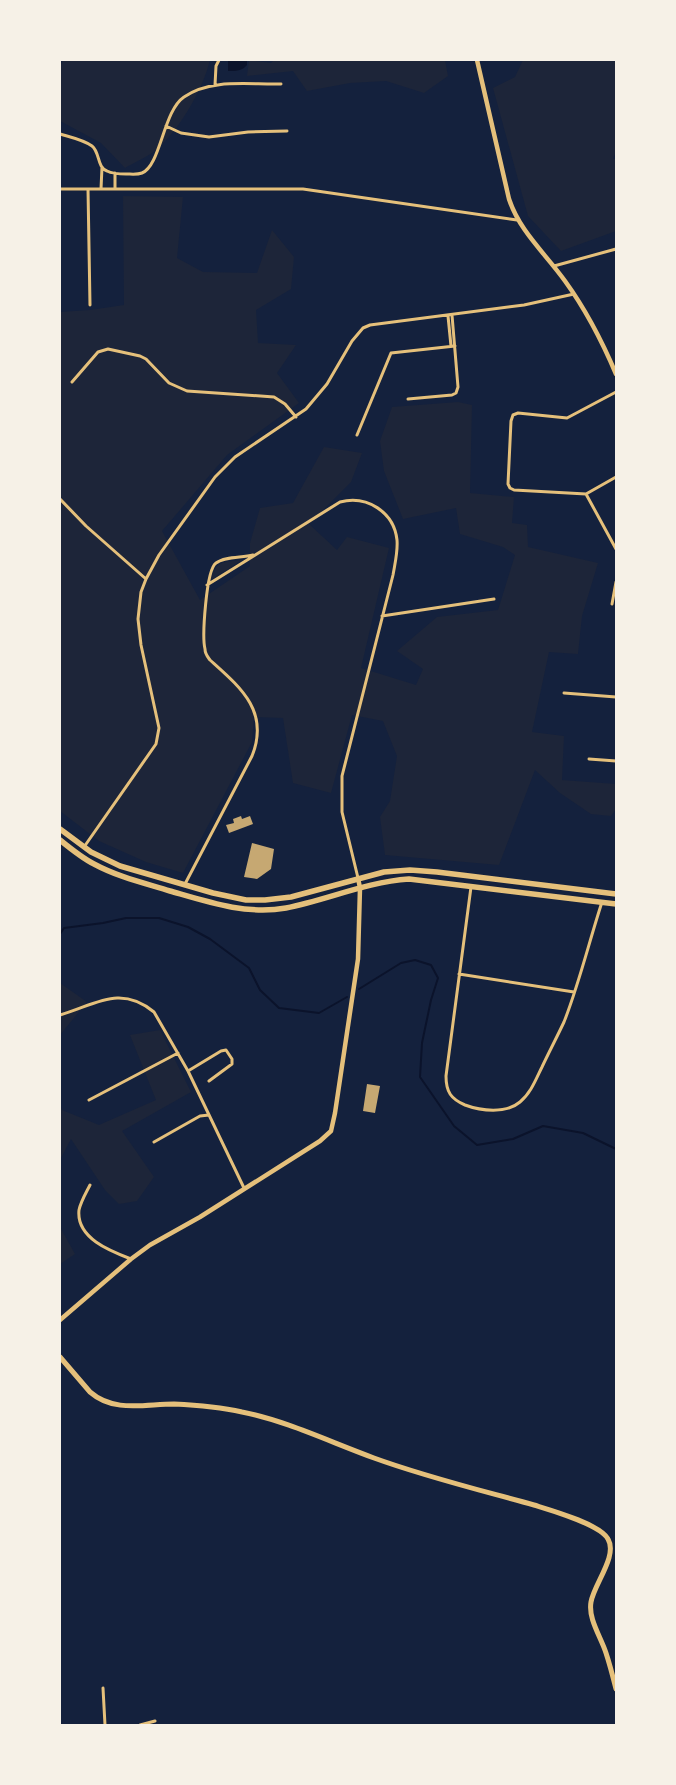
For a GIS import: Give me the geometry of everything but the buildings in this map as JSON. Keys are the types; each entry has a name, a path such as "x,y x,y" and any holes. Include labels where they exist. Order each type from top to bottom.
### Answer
{"main road":[{"path":"60,829 83,847 120,866 236,898 265,900 291,897 358,878 404,870 498,879 616,894"},
{"path":"60,840 80,856 108,871 162,889 220,905 255,910 286,908 397,880 456,880 459,875"},
{"path":"80,856 83,847"},
{"path":"472,886 476,881 498,879"},
{"path":"434,881 616,904"},
{"path":"162,889 181,889 185,885"},
{"path":"584,900 593,896 596,891"},
{"path":"602,902 606,897 616,894"},
{"path":"60,1356 90,1392 110,1404 127,1406 182,1405 228,1409 254,1415 397,1466 559,1513 600,1530 609,1540 611,1546 610,1554 590,1606 616,1689"}],"street":[{"path":"215,85 216,66 219,60"},
{"path":"477,60 509,199 517,220 574,294 600,339 616,374"},
{"path":"102,168 107,172 115,173 137,174 145,170 154,157 166,126 180,100 191,93 215,85 281,84"},
{"path":"166,126 181,133 209,137 253,131 287,131"},
{"path":"60,134 91,145 96,150 102,168 101,189"},
{"path":"115,173 115,189"},
{"path":"60,189 303,189 517,220"},
{"path":"88,189 90,305"},
{"path":"554,266 616,249"},
{"path":"83,847 153,750 158,737 157,718 139,632 139,606 146,579 159,556 215,477 235,457 296,417 310,405 321,392 352,341 363,328 396,320 524,305 574,294"},
{"path":"408,399 456,393 458,387 450,315"},
{"path":"357,435 391,353 453,346"},
{"path":"72,382 98,352 108,349 146,359 169,383 188,391 274,397 285,404 296,417"},
{"path":"616,392 564,418 518,413 513,415 511,421 508,484 514,490 586,494 616,477"},
{"path":"586,494 616,549"},
{"path":"60,499 103,542 146,579"},
{"path":"60,1320 131,1259 320,1141 330,1130 335,1113 355,982 360,888 342,812 342,776 396,562 397,539 394,528 383,512 366,501 348,500 333,505 207,585"},
{"path":"185,885 252,756 257,737 257,720 251,703 242,691 206,655 204,642 207,585 210,571 216,562 256,554"},
{"path":"612,604 616,582"},
{"path":"382,616 494,599"},
{"path":"564,693 616,697"},
{"path":"589,760 616,761"},
{"path":"472,886 446,1068 447,1091 450,1095 462,1103 478,1109 497,1110 513,1107 531,1089 564,1021 602,902"},
{"path":"459,974 574,992"},
{"path":"60,1015 111,997 122,998 147,1006 154,1012 188,1071 244,1188"},
{"path":"188,1071 221,1051 226,1050 232,1059 232,1064 209,1081"},
{"path":"88,1100 178,1053"},
{"path":"154,1142 200,1116 209,1115"},
{"path":"90,1184 80,1208 79,1216 85,1231 93,1240 131,1259"},
{"path":"103,1688 105,1725"},
{"path":"140,1725 155,1721"}],"shaded area":[{"path":"63,60 210,60 196,96 173,132 156,150 125,168 101,143 60,121 60,67"},
{"path":"228,60 247,60 247,65 241,70 228,71"},
{"path":"249,60 271,63 274,60 445,60 448,76 424,93 386,81 350,83 307,91 293,71 247,76"},
{"path":"523,60 616,60 616,151 613,159 616,159 616,231 561,251 528,216 493,88 515,77"},
{"path":"123,196 183,197 177,258 203,272 257,273 272,230 294,257 291,289 256,310 258,343 296,345 277,373 299,403 227,455 162,531 200,600 250,566 250,543 260,508 293,503 324,447 362,453 351,482 309,524 337,550 347,537 389,548 361,668 416,685 423,669 397,651 437,617 498,610 515,555 503,547 460,534 456,508 403,519 384,471 380,441 392,407 458,402 472,405 470,493 514,497 512,523 527,525 528,547 598,563 582,616 578,654 549,652 532,732 564,736 562,780 616,784 616,809 611,816 591,814 560,793 535,770 499,865 385,855 380,817 390,801 397,756 383,721 352,715 331,793 293,783 283,718 254,717 252,742 183,873 146,862 99,841 60,811 60,312 124,305"},
{"path":"242,560 211,580 218,565"},
{"path":"60,983 87,1002 60,1035"},
{"path":"160,1030 191,1092 122,1131 154,1177 137,1201 119,1204 105,1190 71,1139 60,1160 60,1105 62,1110 99,1125 156,1100 130,1035"},
{"path":"60,1227 75,1254 60,1264"}],"waterway":[{"path":"60,934 64,928 126,918 159,918 188,927 210,939 249,968 260,990 279,1008 319,1013 347,997"},
{"path":"359,989 401,963 415,960 431,965 438,978 431,1000 422,1043 420,1077 454,1126 477,1145 513,1139 543,1126 583,1133 616,1149"}]}
